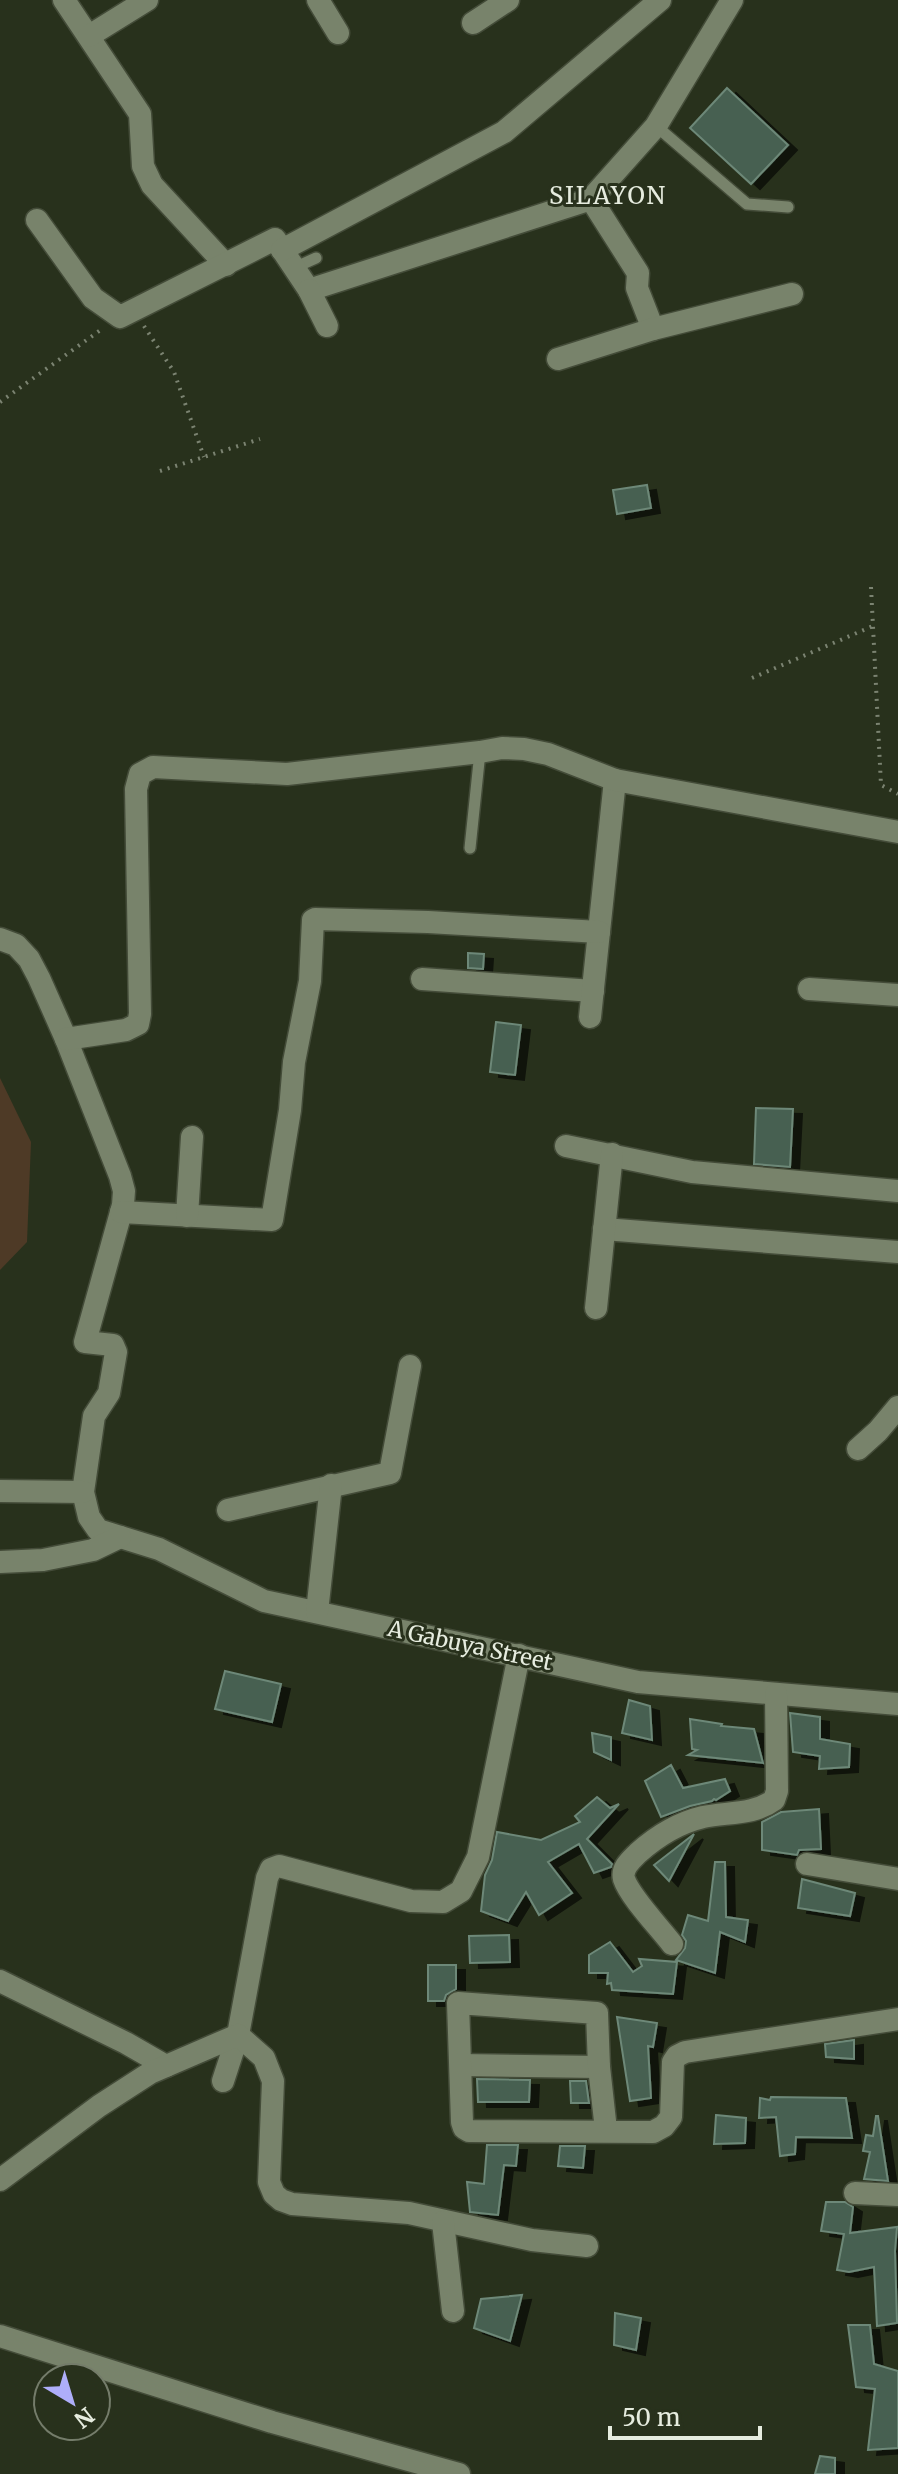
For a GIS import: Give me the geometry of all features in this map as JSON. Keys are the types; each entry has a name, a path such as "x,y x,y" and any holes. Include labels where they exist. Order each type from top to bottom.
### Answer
{"street":[{"path":"64,0 140,114 143,166 152,185 226,265"},
{"path":"89,36 147,0"},
{"path":"318,0 338,33"},
{"path":"473,23 508,0"},
{"path":"288,259 504,132 660,0"},
{"path":"309,290 591,199 656,126 732,0"},
{"path":"591,199 638,273 637,288 653,329"},
{"path":"37,220 93,298 127,314 275,239 309,290 327,326"},
{"path":"558,359 653,329 792,294"},
{"path":"66,1039 126,1030 138,1024 136,789 140,774 153,767 287,774 502,748 548,754 615,780 898,832"},
{"path":"590,1017 615,780"},
{"path":"121,1212 272,1220 290,1110 294,1062 310,981 313,920 428,922 599,932"},
{"path":"0,939 16,945 29,959 66,1039 124,1191 85,1342 113,1345 116,1352 109,1393 94,1416 83,1492 0,1491"},
{"path":"422,979 593,991"},
{"path":"809,989 898,995"},
{"path":"187,1216 192,1137"},
{"path":"566,1146 692,1172 898,1191"},
{"path":"596,1308 612,1154"},
{"path":"604,1229 898,1252"},
{"path":"228,1510 390,1473 410,1366"},
{"path":"858,1449 898,1407"},
{"path":"317,1612 331,1485"},
{"name":"A Gabuya Street","path":"83,1492 92,1525 98,1530 159,1549 264,1601 638,1682 898,1704"},
{"path":"0,1562 43,1560 93,1550 120,1537"},
{"path":"223,2081 238,2035 271,1869 279,1866 411,1901 443,1902 461,1891 478,1857 519,1655"},
{"path":"672,1944 631,1892 624,1879 624,1871 629,1861 644,1848 680,1824 757,1809 774,1800 777,1791 776,1694"},
{"path":"807,1864 898,1879"},
{"path":"0,1981 166,2066"},
{"path":"606,2130 597,2013 461,2002 457,2006 462,2122 469,2131 653,2132 664,2126 671,2117 673,2062 685,2052 898,2019"},
{"path":"5,2171 150,2073 238,2035"},
{"path":"238,2035 264,2058 273,2081 269,2182 274,2194 281,2200 307,2206 409,2213 532,2240 587,2246"},
{"path":"461,2065 599,2067"},
{"path":"855,2193 898,2195"},
{"path":"443,2222 453,2311"},
{"path":"0,2336 272,2422 459,2474"}],"lane":[{"path":"656,126 747,204 788,207"},
{"path":"288,259 316,258"},
{"path":"470,848 480,752"}],"path":[{"path":"0,402 72,349 127,314 174,372 204,457"},
{"path":"160,471 260,439"},
{"path":"871,587 881,785 898,794"},
{"path":"752,678 873,626"}],"shaded area":[{"path":"0,1078 31,1142 27,1242 0,1270"}],"building":[{"path":"727,88 788,145 751,184 690,128"},
{"path":"647,485 651,508 617,514 613,490"},
{"path":"468,953 484,954 483,969 468,968"},
{"path":"496,1022 521,1025 515,1075 490,1072"},
{"path":"756,1108 793,1109 790,1167 754,1164"},
{"path":"225,1671 281,1684 272,1722 215,1709"},
{"path":"629,1700 650,1706 652,1740 622,1733"},
{"path":"790,1713 820,1717 820,1739 850,1744 849,1767 819,1769 820,1756 793,1752"},
{"path":"690,1719 754,1729 763,1763 688,1755 697,1750 692,1749"},
{"path":"592,1733 611,1737 611,1760 594,1752"},
{"path":"671,1765 683,1788 725,1779 730,1791 716,1800 661,1817 645,1781"},
{"path":"597,1797 610,1808 619,1804 587,1839 612,1864 611,1867 594,1873 579,1844 548,1862 572,1893 539,1915 526,1892 508,1921 481,1911 485,1875 492,1860 497,1832 541,1840 580,1822 575,1816"},
{"path":"819,1809 821,1849 799,1850 797,1855 762,1850 762,1822 781,1812"},
{"path":"694,1834 669,1881 654,1865"},
{"path":"715,1862 725,1862 726,1917 748,1920 745,1942 720,1932 715,1973 676,1960 685,1948 686,1941 682,1935 688,1915 708,1921"},
{"path":"802,1879 855,1893 850,1916 798,1908"},
{"path":"509,1935 510,1962 470,1963 469,1936"},
{"path":"610,1942 633,1972 642,1966 639,1959 677,1962 673,1994 612,1990 611,1983 607,1984 608,1973 589,1973 589,1955"},
{"path":"428,1965 456,1965 456,1989 446,1995 444,2001 428,2001"},
{"path":"617,2017 657,2023 653,2047 648,2046 651,2098 630,2101"},
{"path":"854,2040 854,2059 826,2057 825,2044"},
{"path":"477,2079 530,2080 529,2102 478,2102"},
{"path":"570,2081 586,2081 589,2103 571,2103"},
{"path":"771,2097 846,2098 852,2138 796,2137 795,2154 780,2156 776,2117 759,2118 760,2098 770,2100"},
{"path":"716,2115 746,2118 745,2143 714,2144"},
{"path":"876,2116 888,2181 864,2179 870,2152 863,2151 866,2135 873,2136"},
{"path":"487,2145 518,2145 516,2166 504,2165 498,2215 470,2212 467,2182 484,2184"},
{"path":"560,2146 585,2146 583,2168 558,2166"},
{"path":"826,2202 845,2202 853,2207 850,2233 897,2227 897,2323 877,2326 874,2267 849,2272 837,2270 844,2234 821,2231"},
{"path":"522,2295 510,2341 474,2328 481,2299"},
{"path":"615,2313 641,2318 636,2350 614,2345"},
{"path":"848,2325 870,2325 874,2364 898,2371 898,2448 868,2450 875,2389 856,2387"},
{"path":"820,2456 835,2458 835,2474 815,2474"}],"district":[{"name":"SILAYON","path":"608,195"}]}
